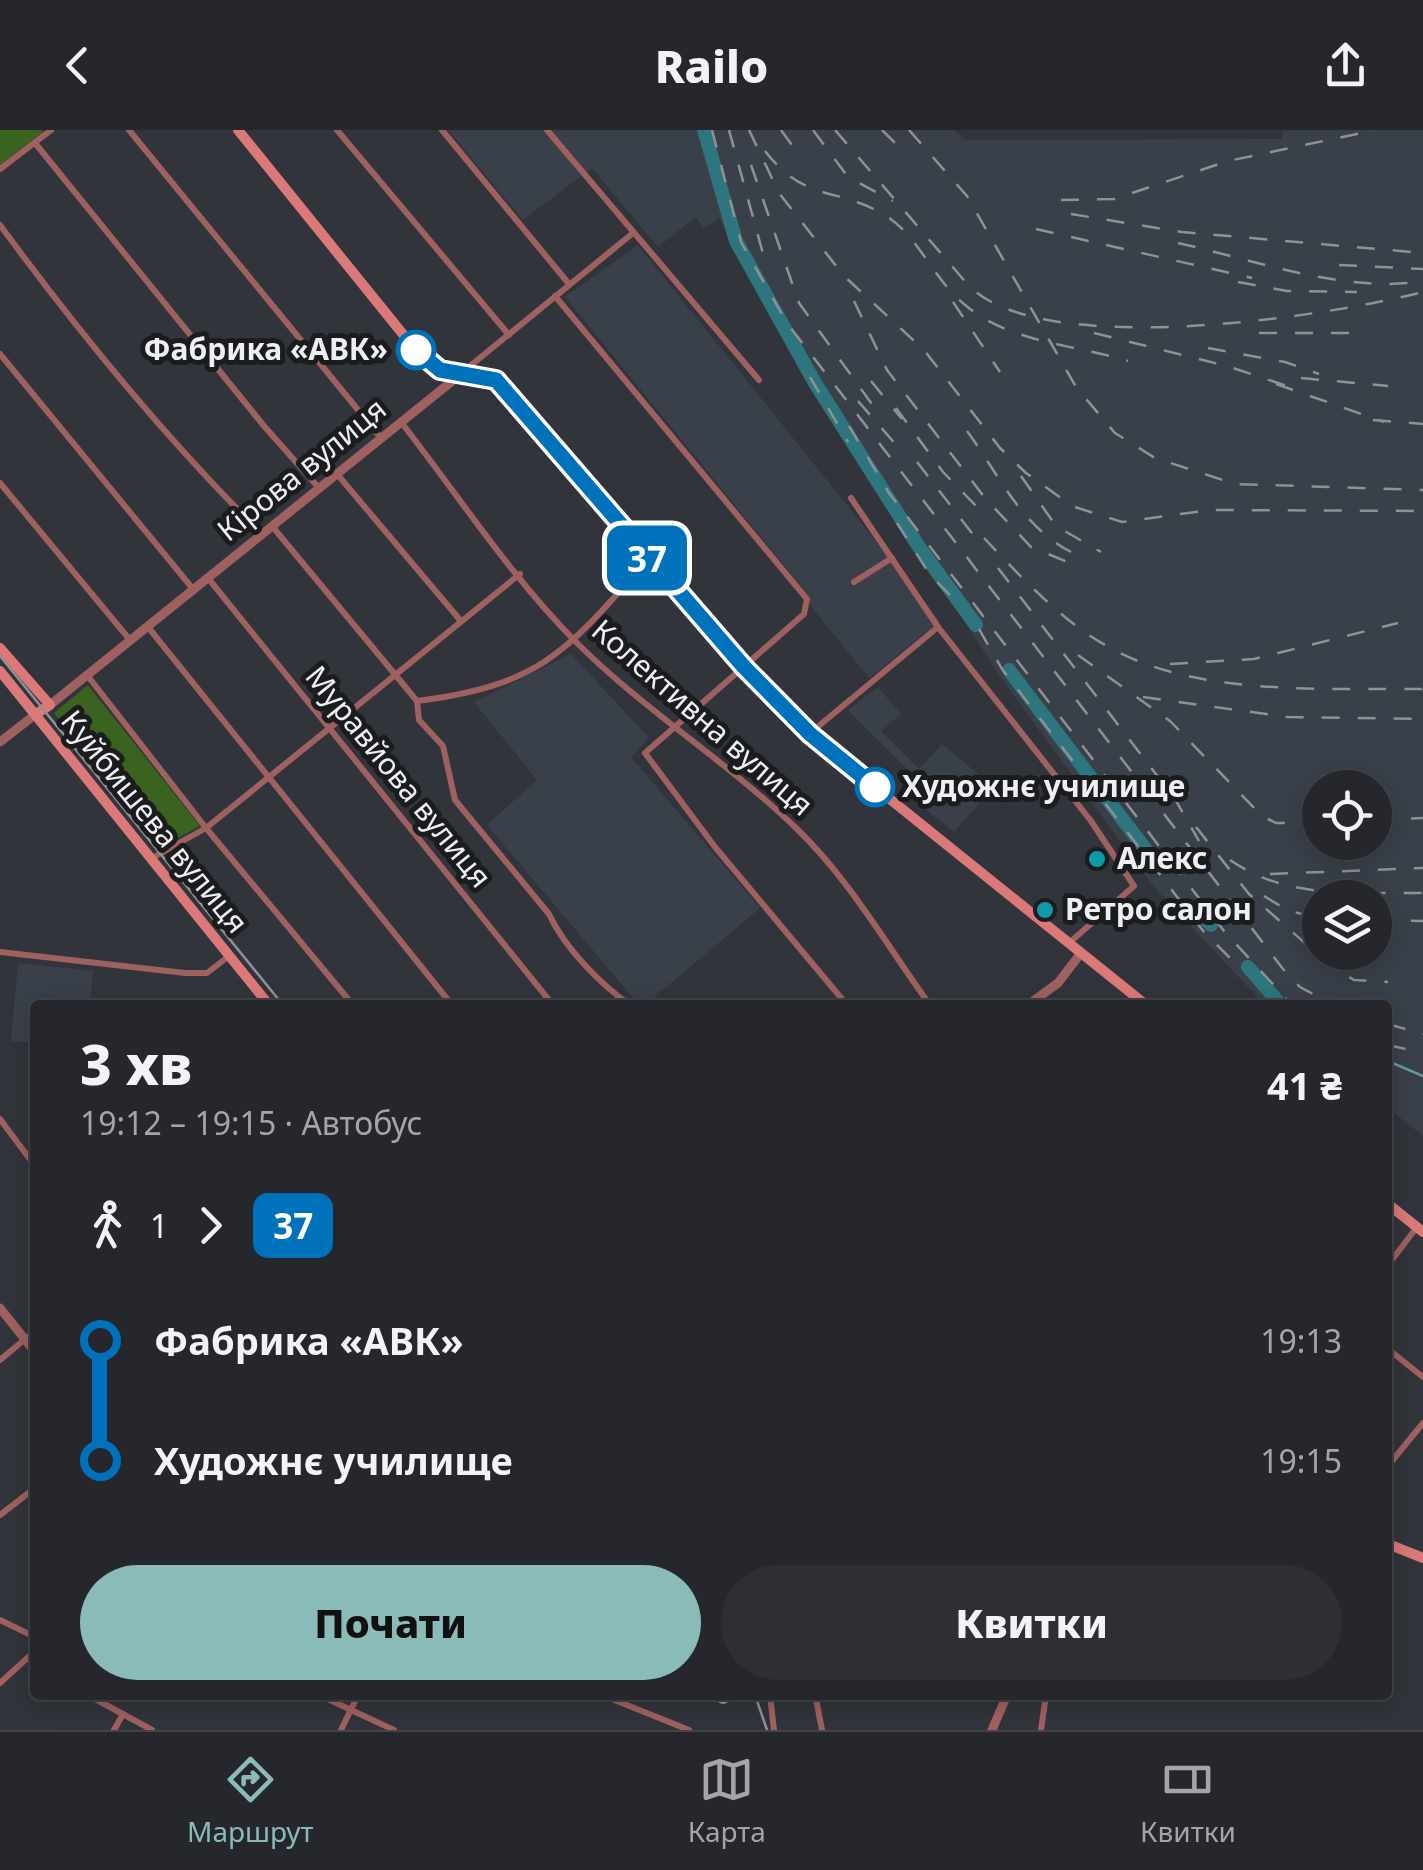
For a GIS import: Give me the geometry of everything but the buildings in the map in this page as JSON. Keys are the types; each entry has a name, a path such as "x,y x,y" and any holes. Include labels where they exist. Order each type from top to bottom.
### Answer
{"main road":[{"path":"238,130 423,358 440,370 496,380 648,559 810,734 1140,1000"},
{"name":"Куйбишева вулиця","path":"0,648 50,705"},
{"name":"Куйбишева вулиця","path":"0,671 265,1000"},
{"name":"Кірова вулиця","path":"36,714 50,705"},
{"path":"1392,1207 1420,1230"},
{"path":"1392,1546 1423,1558"}],"street":[{"path":"0,170 51,130"},
{"path":"129,130 382,438"},
{"path":"337,130 509,335"},
{"path":"442,130 569,284"},
{"path":"547,130 759,380"},
{"path":"35,142 264,426 319,488"},
{"path":"0,225 52,296 203,476 262,534"},
{"name":"Кірова вулиця","path":"50,705 633,233"},
{"path":"555,296 807,599 804,614 645,753 844,1000"},
{"path":"0,354 194,589"},
{"name":"Колективна вулиця","path":"401,422 576,642 674,728 740,776 801,832 838,874 926,1000"},
{"path":"337,474 460,620"},
{"path":"0,483 130,640"},
{"path":"851,498 938,627 1091,822 1134,886 1069,942"},
{"path":"272,526 417,701 419,720 443,746 455,800 549,914 556,929 623,1000"},
{"path":"854,582 892,558"},
{"path":"417,701 478,693 541,666 576,642 648,559"},
{"path":"152,858 206,828 520,574"},
{"name":"Муравйова вулиця","path":"208,578 549,1000"},
{"path":"148,627 448,1000"},
{"path":"810,734 938,627"},
{"path":"87,675 206,828 349,1000"},
{"name":"Кірова вулиця","path":"0,742 36,714"},
{"path":"0,952 185,973 207,972 229,956"},
{"path":"1035,1000 1058,984 1081,953"},
{"path":"0,1119 30,1159"},
{"path":"1392,1261 1420,1230"},
{"path":"0,1308 30,1346"},
{"path":"0,1360 30,1335"},
{"path":"1392,1353 1423,1377"},
{"path":"1392,1461 1423,1423"},
{"path":"0,1516 30,1492"},
{"path":"0,1620 30,1635"},
{"path":"2,1679 28,1657 30,1660"},
{"path":"97,1700 152,1730"},
{"path":"330,1700 394,1730"},
{"path":"341,1730 356,1700"},
{"path":"614,1700 689,1730"},
{"path":"771,1700 774,1730"},
{"path":"816,1700 822,1730"},
{"path":"992,1730 1005,1700"},
{"path":"1040,1730 1045,1700"},
{"path":"114,1730 123,1714"}],"shaded area":[{"path":"448,130 954,130 965,140 1282,139 1282,130 1423,130 1423,1136 1392,1111 1392,1000 1260,1000 1153,886 1004,682 819,401 717,215 717,220 704,228 696,217 658,247 592,168 523,220"},
{"path":"638,245 940,621 869,678 809,604 810,597 565,297"},
{"path":"571,654 649,738 631,757 760,908 651,1000 635,1000 487,825 537,780 474,702"},
{"path":"878,687 901,714 881,731 919,769 942,744 994,787 954,832 902,790 913,775 848,710"},
{"path":"18,963 93,971 90,1000 30,1000 30,1043 11,1041"}],"green space":[{"path":"0,130 41,130 43,132 0,165"},
{"path":"88,685 200,826 160,848 54,713"}],"waterway":[{"path":"704,130 736,241 815,383 919,547 976,625"},
{"path":"1009,670 1159,867"},
{"path":"1196,909 1211,925"},
{"path":"1248,967 1277,1000"},
{"path":"1392,1063 1423,1076"}],"tram line":[{"path":"0,656 279,1000"},
{"path":"717,1700 730,1700"},
{"path":"757,1700 767,1730"}],"railway":[{"path":"712,130 741,242 787,323 1283,969 1300,987 1324,1000"},
{"path":"729,130 765,261"},
{"path":"749,130 779,193 844,276 924,350 1000,448 1026,473 1072,506 1122,522 1210,510 1423,511"},
{"path":"781,130 794,148"},
{"path":"813,130 848,177 893,201"},
{"path":"835,130 969,286 1006,309 1058,322 1120,327 1187,326 1321,312 1423,292"},
{"path":"882,130 897,145"},
{"path":"909,130 967,196 1076,387 1115,433 1155,458 1235,484 1423,490"},
{"path":"1061,200 1114,199 1228,161 1376,130"},
{"path":"765,151 794,179 866,205 895,223 953,293 982,317 1021,335 1128,361"},
{"path":"751,165 799,303 874,407"},
{"path":"1071,214 1182,232 1423,253"},
{"path":"1036,229 1252,278"},
{"path":"1178,243 1328,279 1418,282"},
{"path":"1339,265 1423,269"},
{"path":"1238,282 1287,291 1357,292"},
{"path":"854,301 887,370 985,498 1031,547 1075,565"},
{"path":"953,302 1000,372"},
{"path":"1094,333 1227,366 1287,386"},
{"path":"1259,333 1357,333"},
{"path":"1208,348 1285,362 1319,374"},
{"path":"810,377 848,442"},
{"path":"1301,378 1388,386"},
{"path":"871,381 902,419"},
{"path":"1276,384 1384,422"},
{"path":"858,401 904,454"},
{"path":"896,408 943,472 978,508"},
{"path":"1373,420 1423,424"},
{"path":"849,426 889,493 1224,931 1287,1000"},
{"path":"967,431 1024,514 1071,552"},
{"path":"917,462 978,541"},
{"path":"1021,476 1056,526 1101,552"},
{"path":"897,523 930,575 961,606"},
{"path":"984,538 1072,623 1140,662 1218,682 1302,688 1423,689"},
{"path":"998,568 1175,799 1199,841"},
{"path":"1170,664 1254,659 1398,623"},
{"path":"979,629 1002,669 1204,932 1230,958"},
{"path":"1078,655 1170,721 1262,816 1276,823 1302,823"},
{"path":"1143,697 1287,717 1423,719"},
{"path":"1392,819 1423,818"},
{"path":"1196,827 1249,894 1330,965 1354,980 1388,982"},
{"path":"1230,860 1252,873 1299,888 1347,893 1423,893"},
{"path":"1270,874 1423,868"},
{"path":"1264,896 1302,914"},
{"path":"1392,920 1423,921"},
{"path":"1392,1025 1423,1034"},
{"path":"1392,1046 1423,1053"}],"bus line":[{"name":"37","path":"416,350 440,370 496,380 744,667 810,734 875,787"}],"place":[{"name":"Фабрика «АВК»","path":"416,350"},
{"name":"Художнє училище","path":"875,787"},
{"name":"Алекс","path":"1097,859"},
{"name":"Ретро салон","path":"1045,910"}]}
